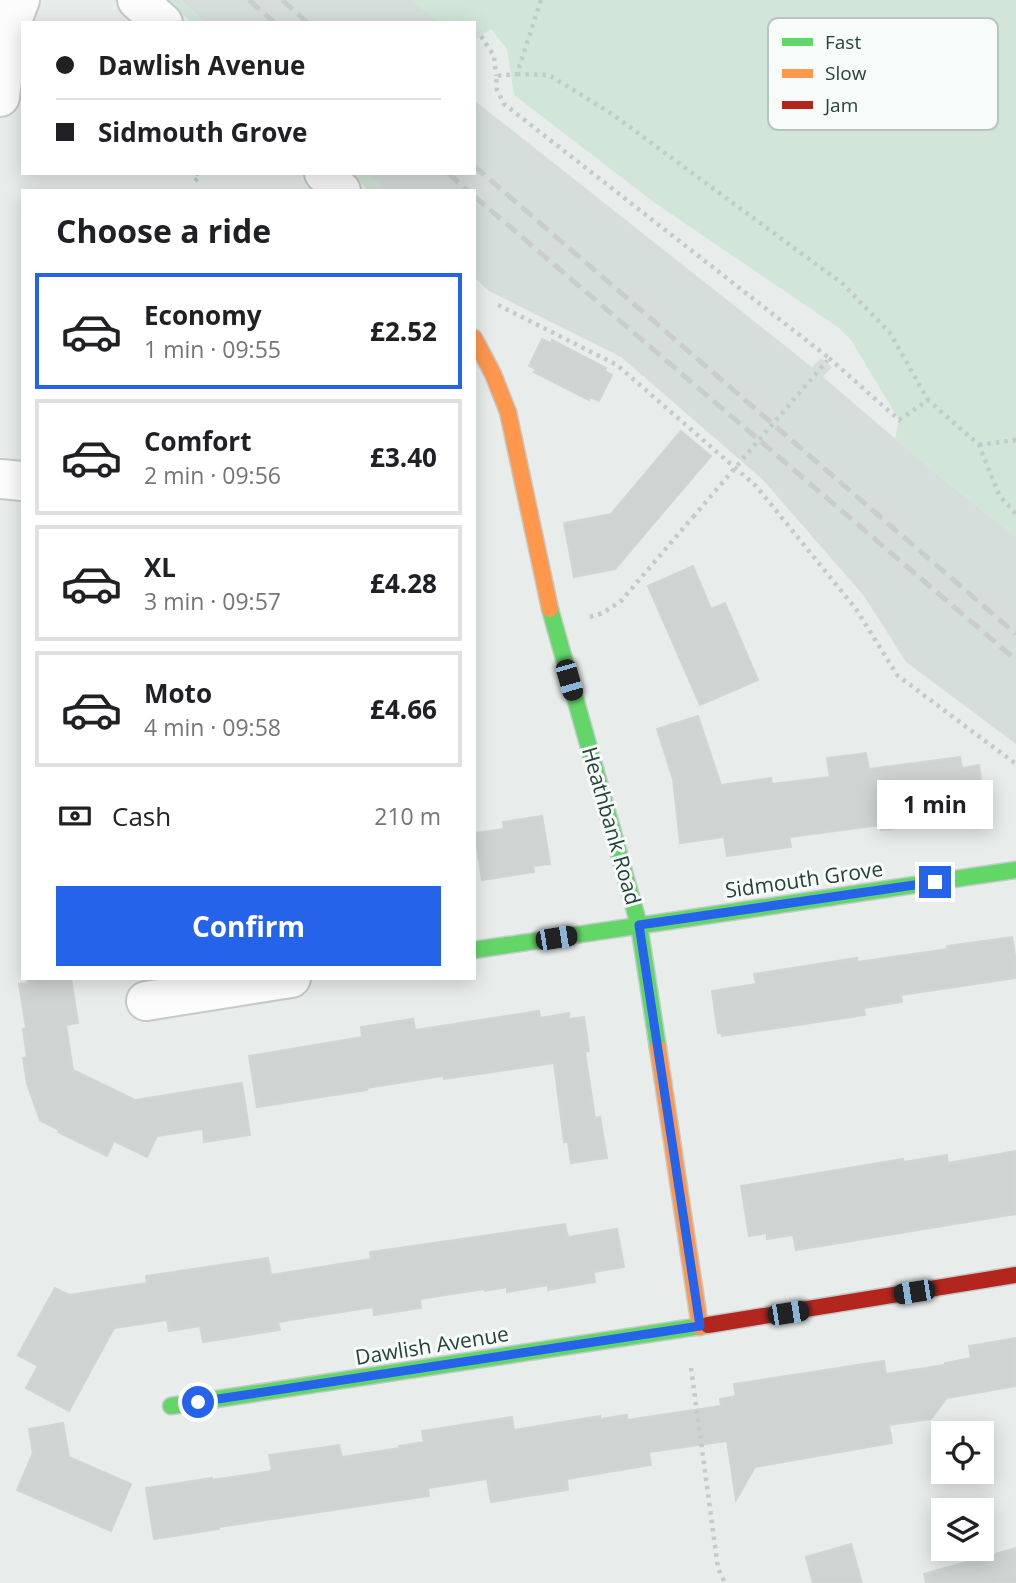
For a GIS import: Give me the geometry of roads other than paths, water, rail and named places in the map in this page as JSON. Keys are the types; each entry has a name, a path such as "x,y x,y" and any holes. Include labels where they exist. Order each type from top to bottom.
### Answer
{"street":[{"path":"0,97 8,31 20,0"},
{"path":"137,0 161,21"},
{"path":"326,175 339,189"},
{"name":"Heathbank Road","path":"476,341 497,380 508,412 554,627 639,925 693,1328"},
{"path":"0,479 21,481"},
{"name":"Sidmouth Grove","path":"476,950 1016,870"},
{"path":"146,1001 278,980"},
{"name":"Dawlish Avenue","path":"171,1406 693,1328 1016,1275"}],"railway":[{"path":"249,0 273,21"},
{"path":"282,0 306,21"},
{"path":"476,168 1016,634"},
{"path":"450,175 466,189"},
{"path":"476,198 1016,660"}]}
